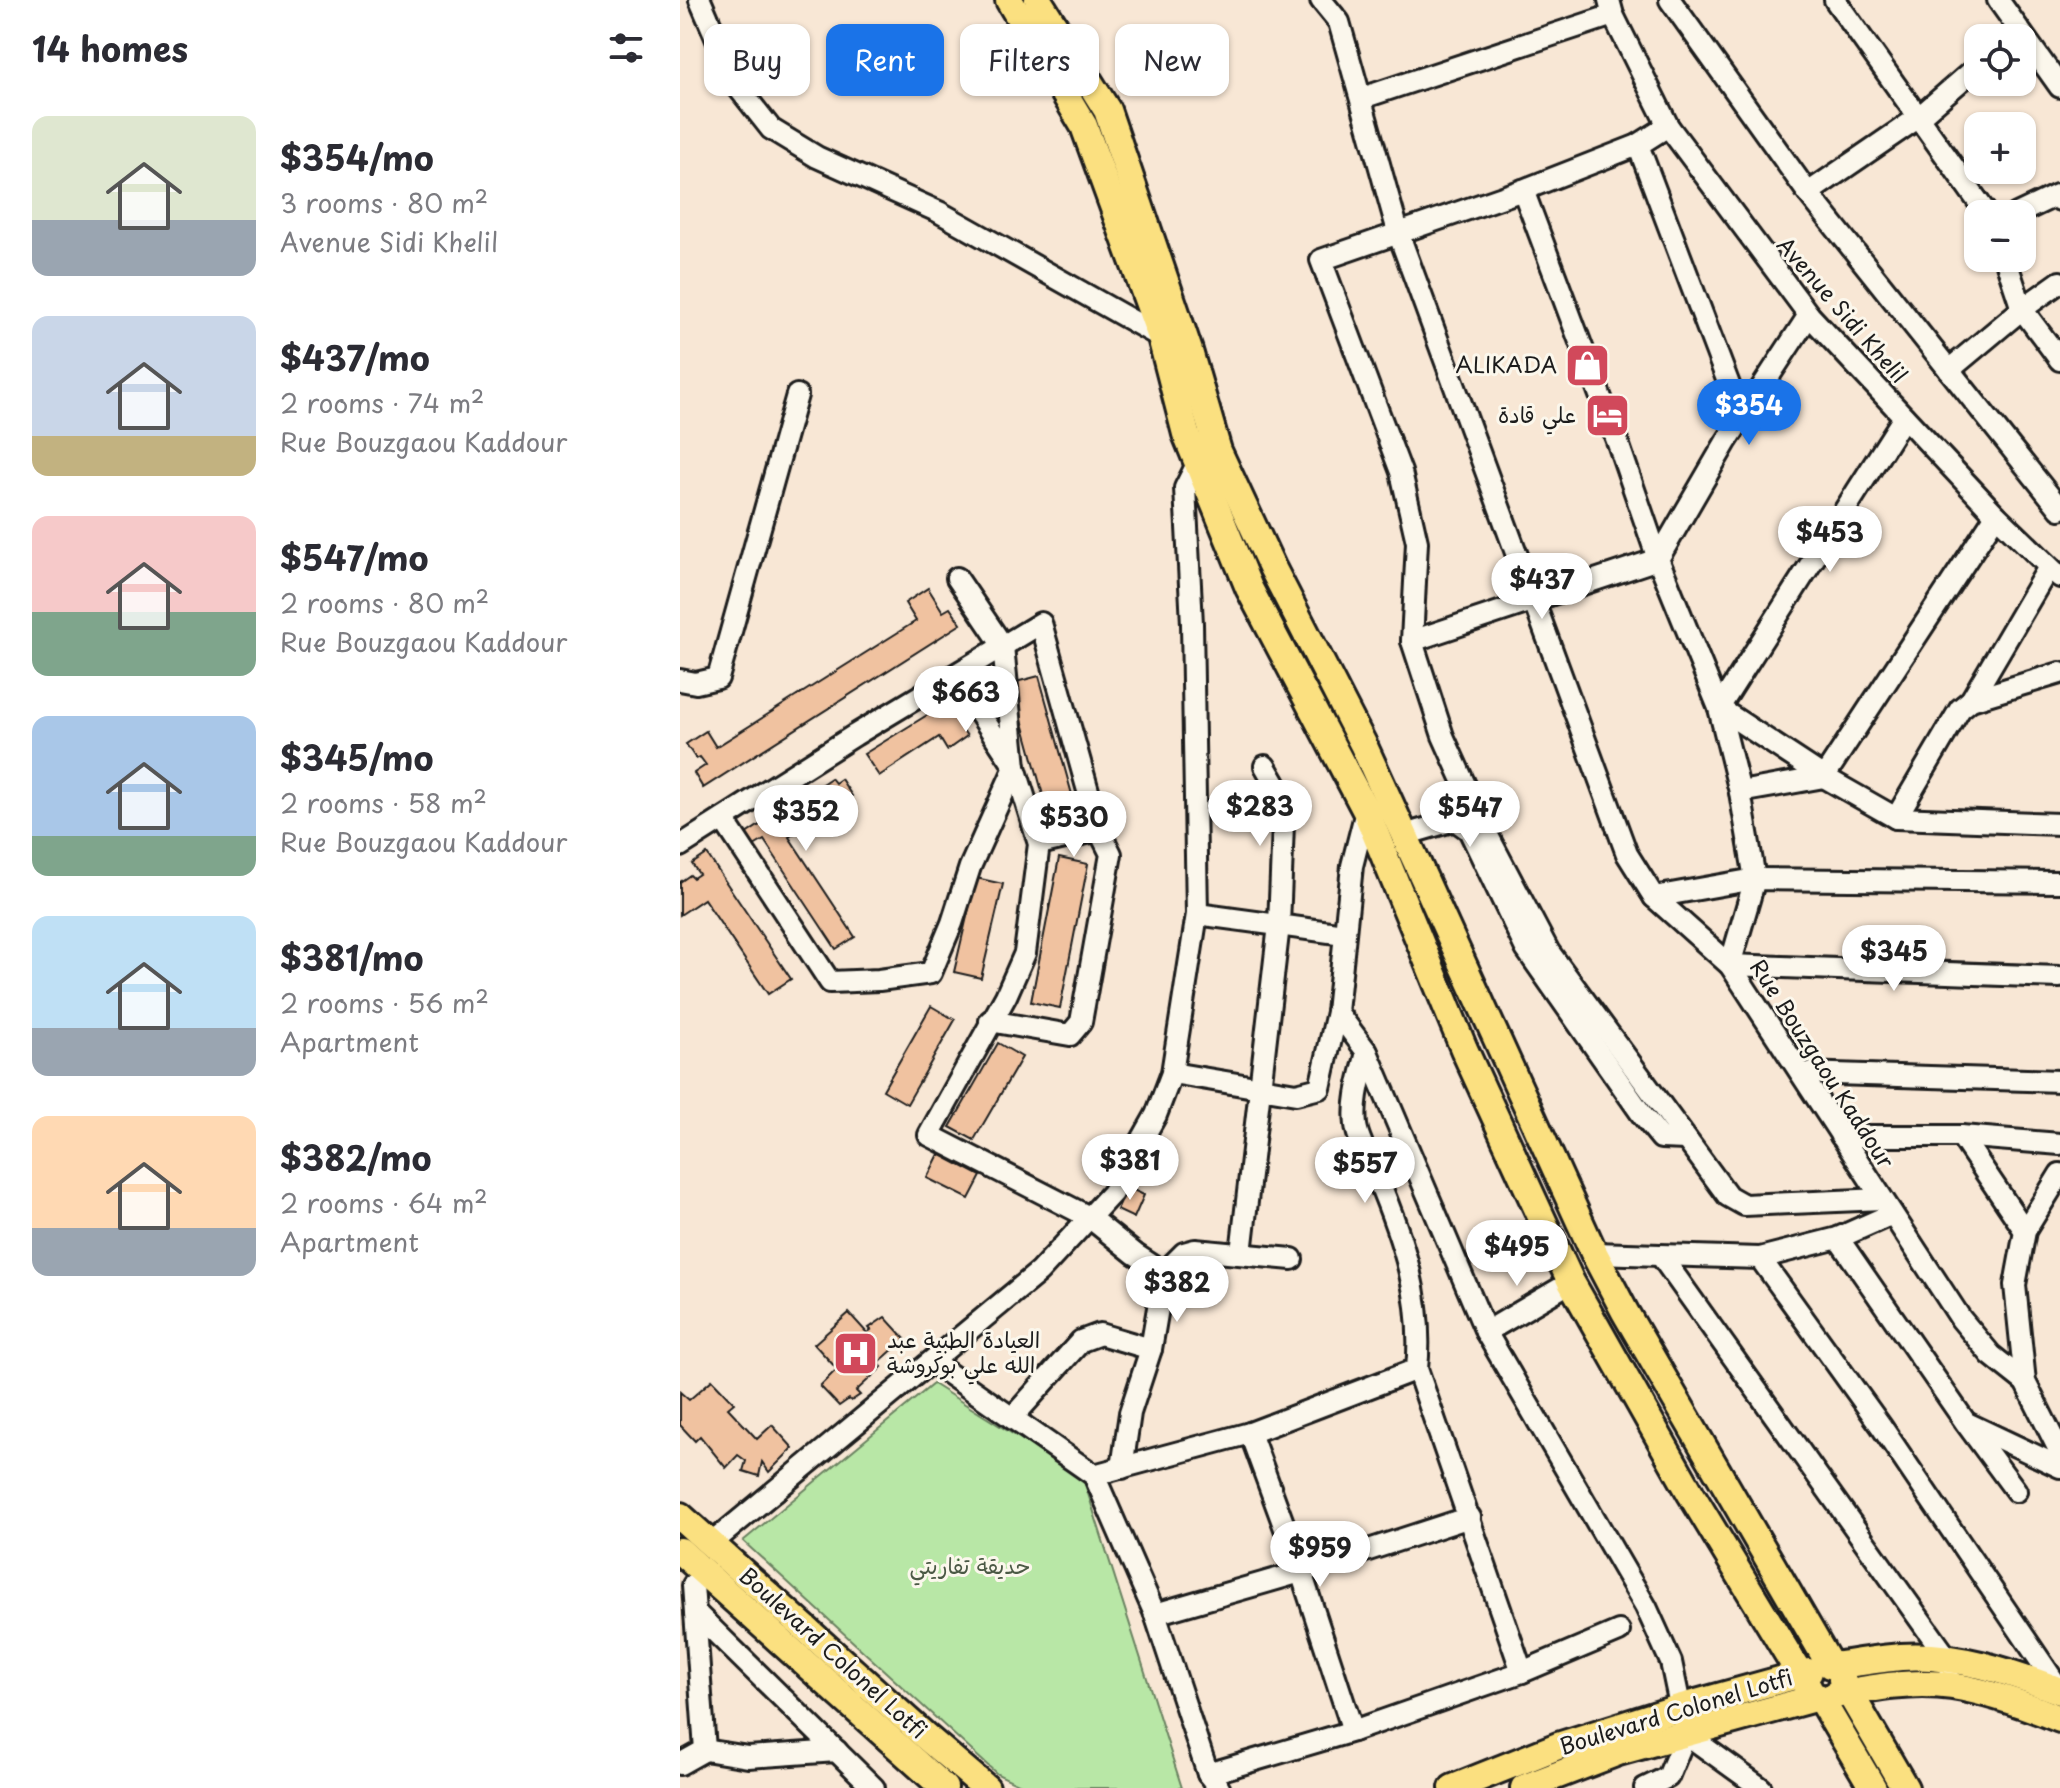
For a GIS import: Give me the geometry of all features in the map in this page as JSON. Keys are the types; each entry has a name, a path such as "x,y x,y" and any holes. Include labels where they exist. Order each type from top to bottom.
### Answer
{"main road":[{"path":"1009,0 1084,126 1161,337 1186,434 1208,457 1272,567 1363,744 1594,1253 1824,1683 1873,1788"},
{"path":"1038,0 1107,110 1189,351 1208,457 1249,588 1366,811 1464,1049 1571,1282 1691,1494 1824,1683 1905,1788"},
{"name":"Boulevard Colonel Lotfi","path":"680,1516 986,1788"},
{"name":"Boulevard Colonel Lotfi","path":"680,1551 693,1592 944,1788"},
{"path":"1824,1683 1903,1657 1948,1659 2023,1677 2060,1691"},
{"path":"1824,1683 1951,1686 2009,1701 2060,1719"},
{"name":"Boulevard Colonel Lotfi","path":"1453,1788 1558,1746 1682,1707 1824,1683"},
{"name":"Boulevard Colonel Lotfi","path":"1524,1788 1618,1752 1686,1734 1824,1683"}],"street":[{"path":"700,0 737,86 771,129 817,157 939,212 1161,337"},
{"name":"Rue Bouzgaou Kaddour","path":"1321,0 1339,22 1399,235 1627,854 1654,897 1730,965 1961,1319 1991,1355 2025,1382"},
{"name":"Avenue Sidi Khelil","path":"1670,0 1808,193 2060,509"},
{"path":"1835,0 1977,200"},
{"path":"1998,0 2011,24"},
{"path":"1362,98 1611,8"},
{"name":"Avenue Sidi Khelil","path":"1611,8 1668,126 1809,315 1996,515 2054,572"},
{"path":"2036,58 2060,87"},
{"path":"1808,193 1919,117 1964,78"},
{"path":"1668,126 1638,145 1523,190 1321,260 1401,472 1417,542 1412,641 1443,736 1488,836 1549,952 1728,1196 1744,1205 1887,1207"},
{"path":"1638,145 1742,419"},
{"path":"1523,190 1658,559 1719,708 1740,792 1755,879 1730,965 2060,977"},
{"path":"2036,205 2057,195 2060,200"},
{"path":"2010,272 2022,309 2060,360"},
{"path":"1949,370 2022,309 2060,282"},
{"path":"1412,641 1658,559 1809,315"},
{"path":"680,680 696,683 718,678 797,395"},
{"path":"1719,708 1904,417"},
{"path":"712,1543 1039,1272 1112,1193 1156,1115 1172,1073 1197,914 1192,624 1185,488 1208,457"},
{"path":"1740,792 1824,777 1996,515"},
{"path":"1896,818 1960,709 1971,700 2054,572"},
{"path":"957,578 1003,646 1015,767 1039,844 1025,953 1006,996 929,1135 1089,1217 1164,1273"},
{"path":"680,846 855,735 1041,623 1099,830 1111,854 1081,1022 1070,1035 990,1021"},
{"path":"1971,700 2060,673"},
{"path":"955,676 1015,767"},
{"path":"1719,708 1824,777 1896,818 2060,824"},
{"path":"1241,1253 1279,925 1284,799 1265,766"},
{"path":"723,819 830,982 931,973 952,923 970,867 1015,767"},
{"path":"1172,1073 1296,1094 1320,1088 1337,1012 1352,866 1366,811"},
{"path":"1404,835 1455,820 1469,830 1526,949 1643,1116 1661,1138 1686,1139"},
{"path":"1039,844 1099,830"},
{"path":"1654,897 1755,879 2060,882"},
{"path":"1197,914 1344,934"},
{"path":"1337,1012 1367,1052 1486,1332 1646,1607 1671,1662 1686,1734 1671,1783 1645,1788"},
{"path":"1367,1052 1355,1097 1356,1129 1407,1257 1421,1337 1417,1369 1522,1672"},
{"path":"1802,1073 2060,1081"},
{"path":"1841,1136 1961,1136 2060,1144"},
{"path":"1961,1136 2025,1231"},
{"path":"2060,1174 2025,1231 2015,1285 2025,1382 2060,1452"},
{"path":"1594,1253 1760,1258 1838,1238 1887,1207"},
{"path":"1838,1238 2016,1491"},
{"path":"1122,1468 1130,1413 1151,1349 1164,1273 1184,1253 1195,1250 1292,1259"},
{"path":"1661,1256 1948,1659 1951,1686"},
{"path":"1760,1258 1881,1426 2060,1691"},
{"path":"1486,1332 1571,1282"},
{"path":"1012,1418 1081,1341 1100,1334 1151,1349"},
{"path":"932,1362 1094,1475 1155,1614 1213,1781 1522,1672 1619,1631"},
{"path":"1094,1475 1250,1433 1417,1369"},
{"path":"1966,1423 2060,1467"},
{"path":"1250,1433 1301,1572 1353,1731"},
{"path":"1155,1614 1301,1572 1470,1517"},
{"path":"693,1592 705,1750"},
{"path":"693,1592 874,1788"},
{"path":"1686,1734 1761,1788"},
{"path":"680,1764 705,1750 748,1757 837,1751"},
{"path":"1729,1767 1734,1788"}],"green space":[{"name":"حديقة تفاريتي","path":"933,1384 1083,1478 1182,1788 1027,1788 997,1774 743,1541"}],"building":[{"path":"928,588 943,612 950,608 961,624 703,788 694,773 706,765 700,757 696,759 686,744 706,731 716,747 916,621 905,603"},
{"path":"1039,676 1078,816 1051,824 1012,683"},
{"path":"939,694 967,736 947,750 939,737 879,776 864,754 932,712 926,703"},
{"path":"831,778 835,783 841,779 852,796 789,837 855,937 836,949 764,840 754,846 746,834"},
{"path":"707,854 791,979 768,994 704,899 680,915 680,882 690,875 693,878 699,874 692,864"},
{"path":"1059,858 1088,864 1060,1008 1031,1002"},
{"path":"976,878 1003,884 981,978 954,972"},
{"path":"931,1006 955,1020 907,1104 883,1090"},
{"path":"998,1043 1022,1057 974,1140 950,1127"},
{"path":"939,1154 981,1176 969,1199 927,1178"},
{"path":"1127,1187 1144,1195 1134,1218 1117,1210"},
{"name":"العيادة الطبية عبد الله علي بوكروشة","path":"849,1313 867,1333 871,1330 869,1328 885,1317 905,1339 878,1363 882,1367 856,1391 860,1395 839,1406 820,1386 837,1369 814,1344"},
{"path":"712,1380 734,1403 728,1408 757,1439 772,1425 793,1448 769,1472 762,1462 759,1476 743,1471 746,1461 738,1455 726,1468 700,1436 695,1441 680,1425 680,1392 689,1400"}],"place":[{"name":"ALIKADA","path":"1588,365"},
{"name":"علي قادة","path":"1607,415"},
{"name":"العيادة الطبية عبد الله علي بوكروشة","path":"856,1353"}]}
